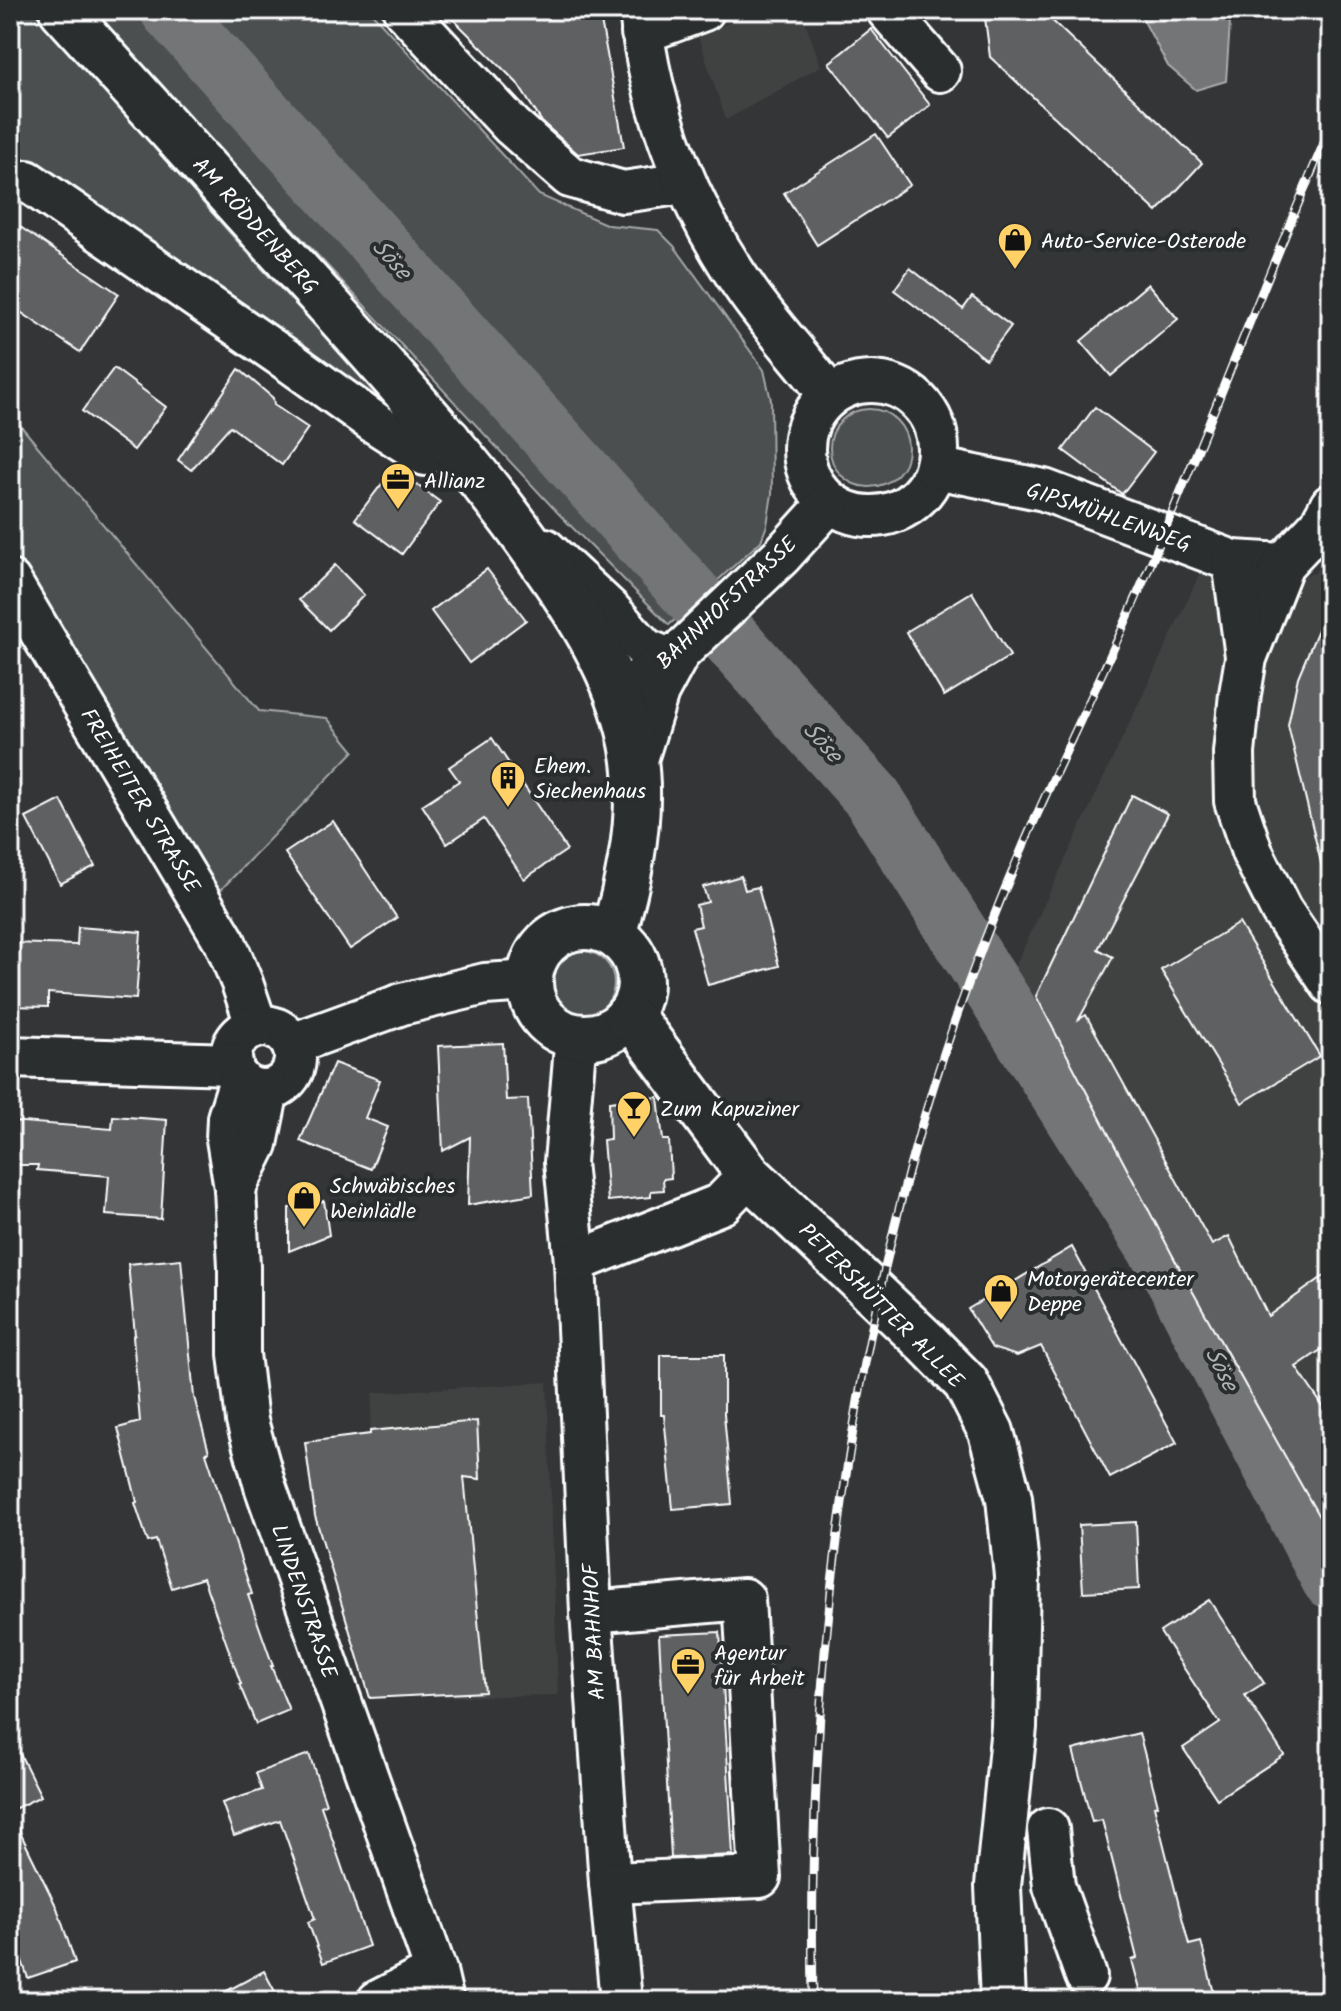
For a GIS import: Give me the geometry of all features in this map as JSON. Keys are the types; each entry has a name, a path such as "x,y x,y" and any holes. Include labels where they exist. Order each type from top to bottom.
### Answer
{"main road":[{"name":"AM RÖDDENBERG","path":"62,10 450,439 516,524 584,624 617,695 632,743 635,766"},
{"path":"613,934 633,838 635,766"},
{"path":"588,926 613,934 634,957 639,972 640,988 636,1004 627,1017 604,1034 576,1036 563,1033 542,1018 535,1007 529,981 535,956 552,937 575,927 588,926"},
{"name":"PETERSHÜTTER ALLEE","path":"627,1017 640,1028 749,1175 966,1383 991,1432 1009,1498 1017,1576 1014,1727 998,1886 1003,2001"}],"street":[{"path":"404,10 512,126 570,177 623,192 685,183"},
{"path":"704,10 641,22 651,76 685,183 713,237 750,295 830,396"},
{"path":"887,10 940,71"},
{"path":"27,181 425,455 450,439"},
{"path":"865,382 885,383 906,391 920,402 932,419 938,438 936,468 928,486 911,503 892,513 867,516 850,512 830,502 818,491 805,463 805,436 814,413 830,396 844,387 865,382"},
{"name":"GIPSMÜHLENWEG","path":"936,468 1044,490 1233,561 1283,564"},
{"name":"BAHNHOFSTRASSE","path":"617,695 675,655 756,580 830,502"},
{"path":"1331,505 1320,525 1283,564 1246,658 1234,753 1235,801 1252,852 1281,910 1331,984"},
{"path":"516,524 569,569 645,649 675,655 658,692 635,766"},
{"path":"1233,561 1246,658"},
{"name":"FREIHEITER STRASSE","path":"10,581 225,942 257,1027"},
{"path":"292,1044 402,1004 485,984 529,981"},
{"path":"10,1057 247,1078 278,1087 292,1073 295,1054 287,1035 278,1030 257,1027 237,1040 232,1051 247,1078"},
{"name":"AM BAHNHOF","path":"576,1036 565,1162 575,1262 591,1612 621,2001"},
{"name":"LINDENSTRASSE","path":"247,1078 228,1118 227,1139 235,1188 239,1354 247,1421 265,1486 439,1986"},
{"path":"575,1262 721,1204 749,1175"},
{"path":"591,1612 744,1599 760,1877 610,1883"},
{"path":"1048,1829 1054,1886 1086,1976"},
{"path":"998,1886 1054,1886"},
{"path":"378,2001 439,1986"}],"shaded area":[{"path":"10,10 36,10 219,221 361,374 404,431 303,350 10,155"},
{"path":"89,10 369,10 539,195 608,225 658,230 674,246 764,370 771,400 772,494 761,541 669,625 558,513"},
{"path":"760,10 801,10 821,66 726,120 698,36"},
{"path":"1138,10 1225,10 1230,23 1226,81 1196,90 1168,66"},
{"path":"869,409 884,412 897,420 905,433 908,448 905,463 897,476 884,484 869,487 854,484 841,476 833,463 830,448 833,433 841,420 854,412"},
{"path":"10,413 259,711 327,718 354,751 214,897 10,561"},
{"path":"1331,545 1331,1539 1175,1260 1009,979 1203,567 1256,584 1315,573"},
{"path":"582,951 605,960 614,983 605,1006 582,1015 559,1006 550,983 559,960"},
{"path":"547,1382 558,1695 443,1697 377,1518 370,1431 373,1393"}],"building":[{"path":"444,10 599,10 624,147 578,154 542,122 517,83"},
{"path":"984,10 1041,10 1202,163 1157,212 990,57"},
{"path":"871,29 930,105 888,138 829,63"},
{"path":"876,134 910,185 817,245 784,193"},
{"path":"10,220 119,294 80,352 10,305"},
{"path":"910,268 963,309 972,297 1011,326 986,359 894,290"},
{"path":"1148,284 1178,319 1111,376 1081,341"},
{"path":"114,368 166,407 134,450 82,411"},
{"path":"239,369 273,398 274,405 308,428 282,465 230,426 191,470 178,460"},
{"path":"1095,407 1154,452 1122,494 1063,450"},
{"name":"Allianz","path":"394,468 440,502 402,554 355,519"},
{"path":"335,565 364,595 329,630 299,600"},
{"path":"487,569 526,620 469,663 431,611"},
{"path":"972,592 1010,656 944,696 906,632"},
{"path":"1331,599 1331,866 1322,867 1288,725 1298,677"},
{"name":"Ehem. Siechenhaus","path":"492,738 567,850 524,879 484,819 447,844 422,805 459,781 449,767"},
{"path":"1132,795 1168,814 1098,949 1113,957 1079,1019 1086,1015 1212,1245 1229,1236 1268,1316 1331,1271 1331,1343 1296,1367 1331,1418 1331,1538 1175,1260 1036,996"},
{"path":"61,800 95,866 60,884 26,818"},
{"path":"333,821 397,918 350,949 285,853"},
{"path":"741,876 745,890 758,887 779,966 708,985 692,928 701,926 696,905 708,902 703,887"},
{"path":"1239,923 1320,1056 1242,1103 1161,970"},
{"path":"78,927 141,932 136,999 48,993 48,1007 10,1006 10,943 77,945"},
{"path":"503,1043 506,1100 528,1099 533,1194 468,1205 470,1137 443,1151 438,1046"},
{"path":"334,1063 380,1080 365,1118 388,1127 371,1169 300,1141"},
{"path":"658,1097 663,1140 669,1140 671,1178 663,1179 664,1190 651,1191 651,1197 608,1201 603,1140 610,1139 609,1102"},
{"path":"113,1116 167,1120 161,1219 106,1215 109,1176 37,1170 38,1165 10,1165 10,1121 112,1129"},
{"path":"324,1201 329,1235 289,1251 289,1208"},
{"path":"1072,1247 1177,1443 1110,1478 1041,1346 1017,1356 992,1348 968,1309"},
{"path":"181,1259 194,1397 209,1452 206,1453 252,1594 248,1595 289,1710 256,1724 203,1578 172,1588 156,1540 148,1542 135,1503 118,1428 140,1422 128,1264"},
{"path":"661,1355 724,1355 724,1414 732,1504 673,1509 664,1415 661,1415"},
{"path":"477,1421 480,1479 464,1477 485,1692 370,1698 315,1516 305,1442 370,1434 370,1431"},
{"path":"1136,1522 1139,1589 1083,1592 1079,1525"},
{"path":"1209,1600 1264,1683 1245,1695 1284,1755 1217,1799 1183,1748 1220,1723 1160,1632"},
{"path":"720,1632 733,1855 671,1858 659,1635"},
{"path":"1139,1733 1189,1945 1201,1942 1216,2001 1143,2001 1132,1960 1137,1958 1102,1820 1092,1822 1073,1750"},
{"path":"10,1734 41,1796 10,1811"},
{"path":"309,1754 326,1804 321,1806 369,1946 323,1963 308,1922 315,1919 280,1820 234,1836 222,1803 262,1790 256,1773"},
{"path":"10,1812 57,1908 75,1962 28,1978 10,1926"},
{"path":"264,1971 280,2001 208,2001"}],"waterway":[{"name":"Söse","path":"170,10 873,798 1170,1269 1331,1579"}],"railway":[{"path":"813,2001 816,1791 832,1582 863,1374 909,1170 946,1046 1007,884 1139,592 1331,127"}],"place":[{"name":"Auto-Service-Osterode","path":"1015,271"},
{"name":"Allianz","path":"398,511"},
{"name":"Ehem. Siechenhaus","path":"508,809"},
{"name":"Zum Kapuziner","path":"634,1139"},
{"name":"Schwäbisches Weinlädle","path":"304,1229"},
{"name":"Motorgerätecenter Deppe","path":"1001,1322"},
{"name":"Agentur für Arbeit","path":"688,1696"}]}
